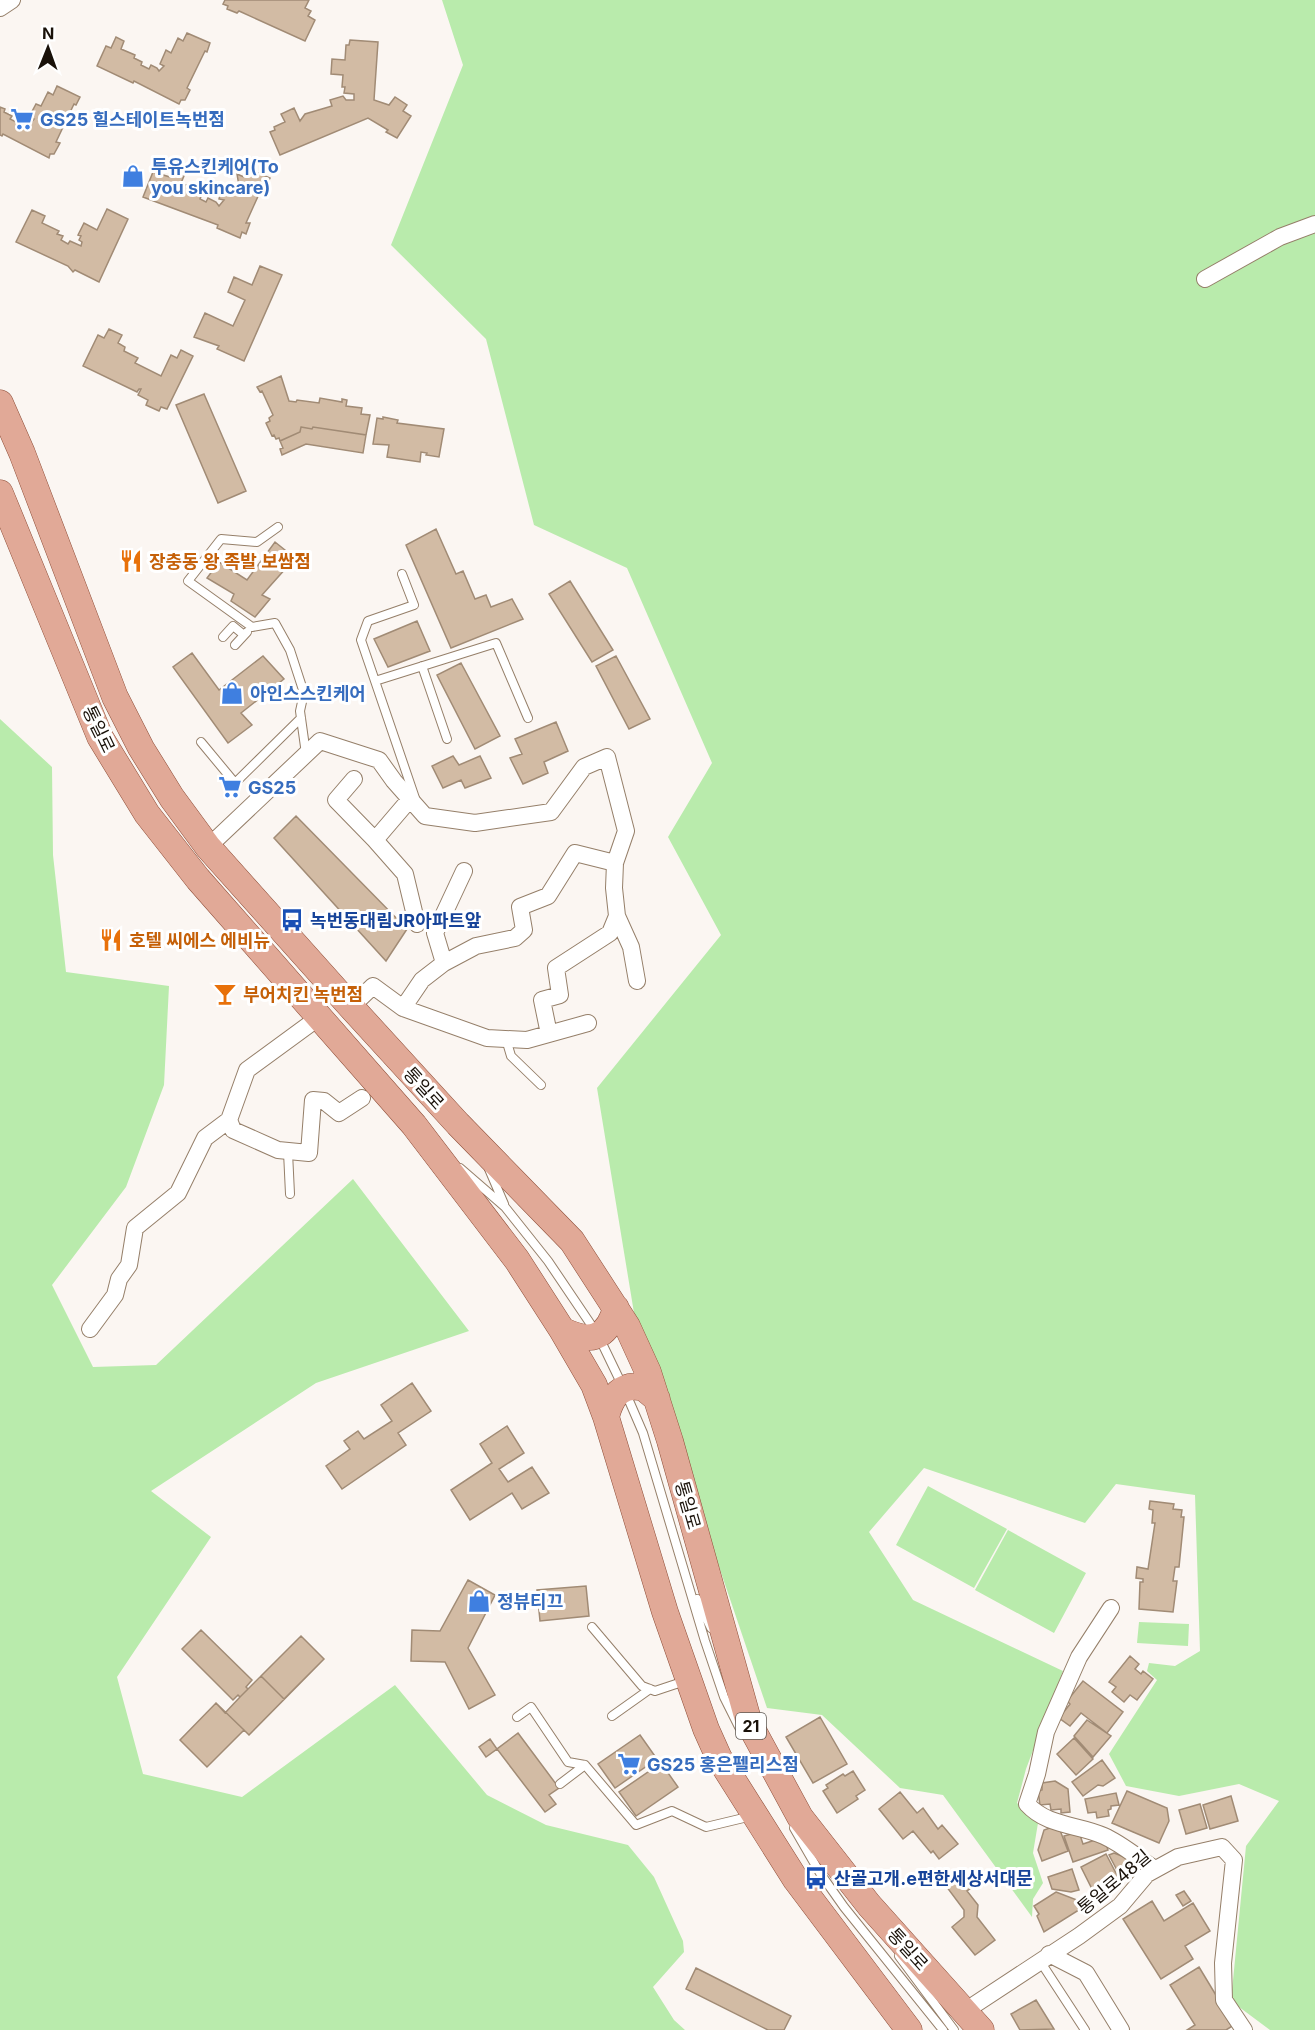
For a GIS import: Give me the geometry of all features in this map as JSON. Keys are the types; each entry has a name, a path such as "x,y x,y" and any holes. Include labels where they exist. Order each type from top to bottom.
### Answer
{"main road":[{"name":"통일로","path":"2,409 22,453 115,697 141,748 172,798 208,847 351,1007 479,1146 572,1241 616,1308 643,1359 657,1400 749,1723 800,1817 959,2020 981,2030"},
{"name":"통일로","path":"0,494 100,737 147,814 190,870 414,1125 518,1260 562,1330 594,1385 606,1417 665,1612 706,1730 754,1816 796,1880 909,2030"},
{"path":"562,1330 578,1338 598,1335 608,1329 616,1308"},
{"path":"606,1417 609,1404 614,1396 624,1389 637,1386 644,1388 657,1400"}],"street":[{"path":"0,8 12,0"},
{"path":"1205,279 1280,237 1315,224"},
{"path":"208,847 320,741 379,760 425,816 475,823 551,812 584,767 607,757 627,831 615,863 614,888 617,916 631,947 637,981"},
{"path":"354,778 336,800 405,874 417,924"},
{"path":"375,840 415,805"},
{"path":"403,1008 422,980 444,963 477,946 515,938 524,930 520,907 548,897 575,853 615,863"},
{"path":"444,963 435,933 465,871"},
{"path":"549,1034 542,1000 560,995 555,968 610,933 617,916"},
{"path":"351,1007 373,986 403,1008 487,1038 527,1040 588,1023"},
{"path":"90,1329 115,1295 119,1279 129,1265 135,1228 178,1193 205,1138 229,1120 247,1070 318,1018"},
{"path":"229,1120 233,1130 278,1150 309,1153 313,1100 324,1101 339,1113 362,1098"},
{"path":"1111,1608 1079,1657 1046,1732 1037,1774 1027,1804 1036,1814 1073,1828 1104,1836 1155,1869"},
{"name":"통일로48길","path":"959,2020 1120,1906 1147,1874 1178,1857 1222,1846 1234,1860 1223,1963 1224,2000 1244,2030"},
{"path":"1044,1958 1086,1973 1121,2030"}],"lane":[{"path":"252,627 188,581 221,539 258,542 278,527"},
{"path":"402,574 414,605 368,621 361,640 415,805"},
{"path":"235,645 252,627 275,623 290,650 304,693 300,711 306,754"},
{"path":"223,637 233,626 244,635"},
{"path":"375,681 496,643 528,717"},
{"path":"422,666 447,739"},
{"path":"201,742 235,783 301,718"},
{"path":"506,1039 511,1056 541,1085"},
{"path":"414,1125 505,1207 548,1261 598,1335 643,1433 724,1698 742,1735"},
{"path":"479,1146 505,1207"},
{"path":"288,1152 290,1194"},
{"path":"686,1574 740,1691"},
{"path":"592,1627 642,1686 655,1691 688,1680"},
{"path":"612,1716 650,1689"},
{"path":"517,1717 531,1707 568,1762 585,1765 636,1825 672,1811 706,1827 754,1816"},
{"path":"560,1784 585,1765"},
{"path":"788,1817 820,1873 838,1898 943,2030"},
{"path":"868,1905 884,1935"},
{"path":"890,1944 959,2020"},
{"path":"1044,1958 1085,2030"}],"green space":[{"path":"442,0 1315,0 1315,2030 1270,2030 1231,2001 1246,1846 1279,1801 1239,1784 1179,1796 1126,1786 1109,1754 1157,1680 1147,1671 1149,1663 1175,1666 1200,1651 1195,1495 1116,1484 1085,1523 924,1468 869,1532 913,1600 1063,1671 1026,1769 1017,1803 1038,1823 1033,1853 1043,1883 1033,1899 1032,1917 943,1795 900,1788 822,1715 767,1708 635,1319 597,1088 721,935 668,837 712,763 627,568 534,525 486,339 391,245 463,65"},
{"path":"0,719 52,767 53,855 66,972 169,986 164,1085 126,1187 52,1285 93,1367 156,1365 353,1179 469,1331 316,1383 151,1491 211,1537 117,1677 143,1774 242,1797 395,1685 487,1795 546,1825 628,1845 654,1877 683,1941 684,1952 653,1987 674,2020 685,2030 0,2030"},
{"path":"928,1486 1007,1529 974,1588 896,1545"},
{"path":"1008,1530 1086,1573 1054,1633 975,1590"},
{"path":"1139,1622 1189,1624 1188,1646 1137,1643"}],"building":[{"path":"225,0 309,0 305,8 311,11 308,16 315,20 305,41 239,11 237,13 227,9 228,6 223,4"},
{"path":"187,33 210,43 187,88 190,90 185,100 181,100 179,104 134,81 133,83 97,66 106,46 111,48 116,37 124,41 121,49 135,55 134,58 142,62 141,65 149,69 151,65 159,71 164,66 160,64 166,50 171,53 178,38 183,41"},
{"path":"350,40 378,42 374,100 389,105 395,97 407,105 403,111 411,116 397,138 368,118 280,155 270,132 275,130 274,127 285,122 281,114 294,108 300,121 305,114 332,106 330,100 343,96 346,100 354,100 354,94 344,93 343,75 331,74 332,59 345,60 346,45 349,45"},
{"path":"57,86 80,97 76,105 74,104 56,142 60,143 54,154 50,154 49,158 3,134 0,135 0,107 12,116 10,119 18,123 20,118 29,125 34,119 29,117 36,104 41,106 48,92 53,95"},
{"path":"248,168 270,178 267,184 264,183 246,223 250,223 246,234 242,232 240,238 217,228 218,225 143,197 153,172 170,177 172,171 184,176 181,183 202,194 200,199 206,202 208,198 219,206 224,200 219,199 223,185 237,191 239,186 237,174 244,177"},
{"path":"107,209 128,219 99,282 75,270 73,272 68,266 16,242 32,210 45,216 42,223 59,231 57,234 63,236 61,240 68,244 70,241 81,246 82,242 79,240 81,236 78,235 84,223 97,230"},
{"path":"260,266 282,275 244,361 217,349 219,346 194,337 205,313 233,326 245,300 228,292 234,277 252,285"},
{"path":"109,329 122,335 118,343 125,347 124,351 138,358 135,363 161,376 171,355 177,358 181,350 193,356 167,409 161,407 159,411 146,405 148,400 138,395 141,389 137,392 83,366 98,335 104,338"},
{"path":"281,376 289,401 319,403 320,398 342,402 342,399 347,400 346,406 362,408 361,414 370,415 366,435 301,427 300,432 280,441 279,438 276,439 274,435 272,436 266,423 273,415 262,391 260,392 257,387"},
{"path":"204,394 246,491 218,503 176,405"},
{"path":"383,417 398,420 397,423 444,429 439,457 421,452 420,462 387,457 389,445 373,444 377,418 383,419"},
{"path":"301,427 366,435 363,453 306,444 282,455 280,449 283,448 280,441 300,432"},
{"path":"436,529 456,574 463,571 475,599 486,595 491,607 512,599 523,619 451,648 406,545"},
{"path":"275,542 295,558 262,595 270,599 255,617 231,601 234,594 207,578 219,562 247,580"},
{"path":"570,581 613,650 592,662 549,594"},
{"path":"417,621 430,651 388,667 374,639"},
{"path":"192,653 219,690 263,656 284,679 241,713 252,725 228,743 173,667"},
{"path":"616,656 650,719 629,729 596,666"},
{"path":"461,663 500,736 475,749 437,675"},
{"path":"556,722 568,751 544,762 548,773 523,784 510,758 522,754 515,739"},
{"path":"453,756 459,765 480,756 491,778 465,788 461,780 443,788 432,766"},
{"path":"296,816 407,929 386,961 274,838"},
{"path":"412,1383 431,1411 398,1433 406,1445 342,1489 326,1466 350,1449 344,1441 358,1431 364,1439 392,1421 381,1405"},
{"path":"507,1426 524,1453 499,1469 508,1482 532,1467 549,1493 522,1509 512,1493 470,1520 451,1490 492,1463 480,1444"},
{"path":"1150,1501 1174,1504 1173,1509 1182,1510 1181,1517 1184,1517 1179,1567 1175,1567 1173,1581 1177,1581 1173,1612 1139,1609 1140,1582 1143,1582 1143,1579 1136,1578 1137,1567 1148,1569 1155,1523 1152,1523 1153,1510 1149,1509"},
{"path":"468,1580 495,1595 468,1648 495,1695 469,1709 445,1662 411,1661 412,1630 440,1631"},
{"path":"586,1586 589,1616 540,1621 537,1590"},
{"path":"201,1630 252,1680 246,1687 248,1689 301,1636 324,1659 249,1735 244,1730 207,1767 180,1740 216,1703 225,1713 240,1697 238,1695 233,1700 182,1649"},
{"path":"201,1630 252,1680 246,1687 248,1689 240,1697 238,1695 233,1700 182,1649"},
{"path":"301,1636 324,1659 284,1699 261,1676"},
{"path":"1130,1656 1139,1664 1135,1669 1141,1674 1143,1671 1153,1679 1137,1700 1130,1695 1124,1702 1112,1692 1116,1687 1109,1682"},
{"path":"1083,1681 1123,1712 1107,1733 1081,1713 1070,1726 1059,1718 1070,1704 1067,1701"},
{"path":"216,1703 244,1730 207,1767 180,1740"},
{"path":"820,1717 847,1764 813,1783 786,1737"},
{"path":"1087,1720 1111,1736 1093,1757 1074,1736"},
{"path":"518,1733 559,1788 549,1795 556,1804 545,1812 497,1749"},
{"path":"640,1735 657,1759 615,1788 598,1764"},
{"path":"1074,1738 1093,1759 1076,1775 1057,1754"},
{"path":"490,1739 497,1749 486,1757 479,1747"},
{"path":"1102,1760 1115,1778 1103,1786 1098,1785 1083,1796 1072,1782"},
{"path":"661,1763 678,1787 636,1816 619,1792"},
{"path":"853,1771 865,1790 856,1796 858,1799 837,1813 823,1791 828,1788 826,1785 843,1774 845,1776"},
{"path":"1055,1781 1068,1789 1070,1812 1061,1813 1061,1809 1051,1810 1050,1804 1040,1805 1038,1791 1042,1790 1042,1783"},
{"path":"1127,1791 1167,1808 1169,1821 1159,1843 1112,1823"},
{"path":"900,1792 917,1813 923,1808 938,1829 942,1825 958,1844 939,1859 913,1831 903,1839 879,1809"},
{"path":"1116,1793 1119,1805 1111,1806 1108,1810 1109,1816 1097,1818 1096,1812 1088,1813 1085,1799"},
{"path":"1231,1796 1238,1821 1210,1829 1203,1805"},
{"path":"1200,1804 1207,1828 1186,1834 1179,1810"},
{"path":"1058,1825 1068,1851 1042,1861 1038,1850 1044,1830"},
{"path":"1079,1832 1083,1844 1104,1837 1108,1850 1073,1862 1064,1836"},
{"path":"1114,1853 1127,1858 1130,1865 1126,1868 1127,1870 1119,1874 1109,1855"},
{"path":"1106,1854 1119,1879 1119,1885 1096,1897 1081,1867"},
{"path":"1072,1869 1079,1890 1071,1892 1052,1889 1048,1877"},
{"path":"958,1871 971,1888 967,1891 978,1905 977,1917 995,1940 975,1955 952,1927 964,1917 964,1910 943,1882"},
{"path":"1184,1891 1191,1901 1183,1906 1176,1895"},
{"path":"1056,1892 1077,1900 1082,1908 1044,1932 1034,1906"},
{"path":"1152,1901 1164,1921 1193,1903 1210,1931 1185,1946 1193,1959 1161,1979 1123,1919"},
{"path":"1199,1967 1234,2025 1226,2030 1187,2030 1195,2025 1170,1985"},
{"path":"696,1968 791,2016 784,2030 768,2030 686,1989"},
{"path":"1036,2000 1054,2029 1020,2030 1011,2014"}],"place":[{"name":"GS25 힐스테이트녹번점","path":"22,119"},
{"name":"투유스킨케어(To you skincare)","path":"133,176"},
{"name":"장충동 왕 족발 보쌈점","path":"131,561"},
{"name":"아인스스킨케어","path":"232,693"},
{"name":"GS25","path":"230,787"},
{"name":"녹번동대림JR아파트앞","path":"292,920"},
{"name":"호텔 씨에스 에비뉴","path":"111,940"},
{"name":"부어치킨 녹번점","path":"225,994"},
{"name":"정뷰티끄","path":"479,1601"},
{"name":"GS25 홍은펠리스점","path":"629,1764"},
{"name":"산골고개.e편한세상서대문","path":"816,1878"}]}
